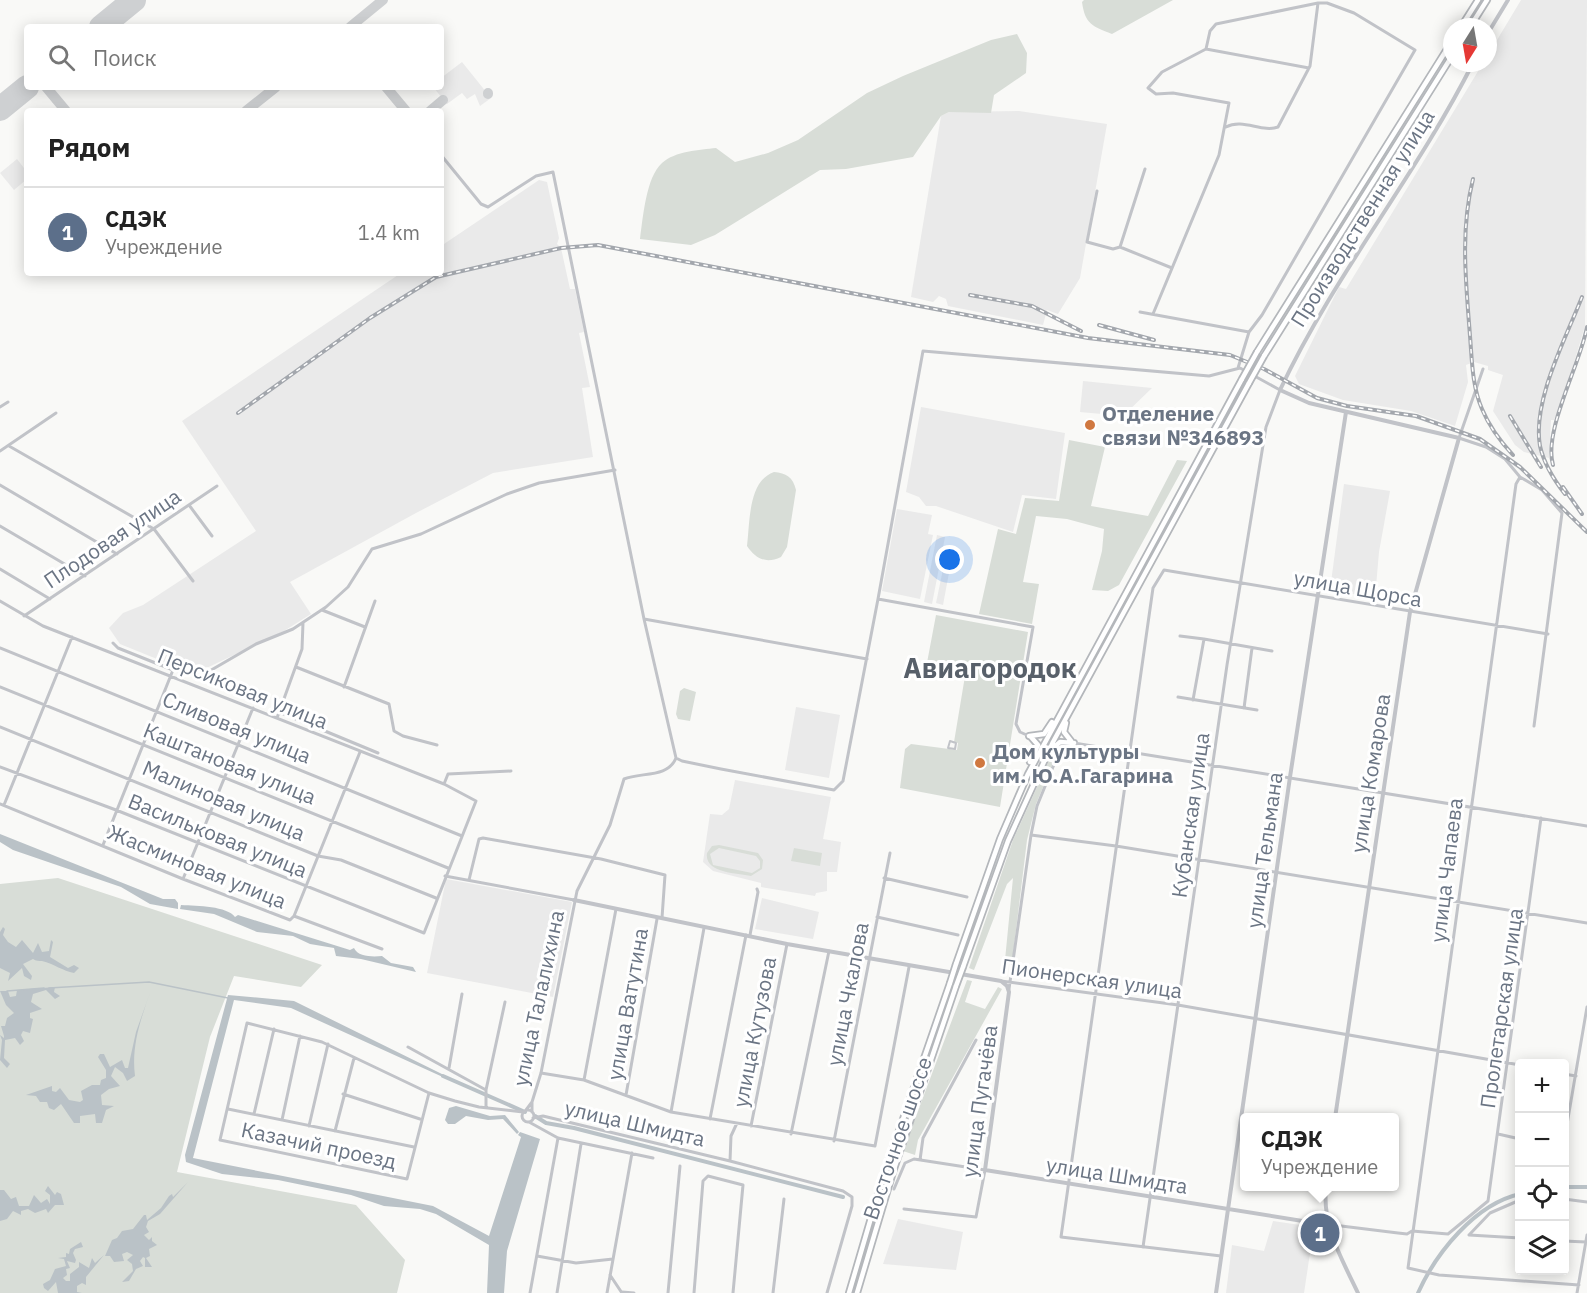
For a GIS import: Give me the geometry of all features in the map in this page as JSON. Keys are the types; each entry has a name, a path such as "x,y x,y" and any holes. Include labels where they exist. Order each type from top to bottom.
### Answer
{"highway":[{"path":"1467,18 1478,0"},
{"path":"1476,18 1487,0"},
{"path":"1028,774 1257,352 1443,56"},
{"path":"1040,770 1093,666 1264,356 1443,70"},
{"path":"1087,662 1093,663 1093,666"},
{"path":"1072,706 1064,732 1074,743"},
{"path":"1029,736 1044,734 1057,712 1061,710"},
{"path":"1028,774 1038,745 1036,740 1029,736"},
{"path":"1040,770 1057,743 1074,743"},
{"name":"Восточное шоссе","path":"857,1293 893,1172 956,986 1008,841 1040,770"},
{"name":"Восточное шоссе","path":"849,1293 883,1177 956,964 1000,839 1028,774"},
{"path":"1000,839 1000,847 1004,847 1008,841"}],"street":[{"path":"1497,18 1508,0"},
{"path":"1206,49 1210,31 1215,24 1318,3 1345,8 1415,50 1262,315 1249,332 1238,368"},
{"path":"1226,127 1237,124 1269,129 1278,127 1309,68 1314,46 1318,3"},
{"path":"1153,314 1219,155 1229,103 1173,93 1156,94 1148,88 1162,72 1206,49 1309,68"},
{"name":"Производственная улица","path":"1280,390 1320,310 1430,137 1468,72"},
{"path":"444,159 481,204 488,207 536,176 553,172 644,619 676,758 721,770 834,790 843,781 923,351 1209,376 1245,368 1299,400 1459,438 1486,447 1505,459 1520,477 1542,490 1562,513 1548,634 1534,726"},
{"path":"1120,246 1145,169"},
{"path":"1097,191 1088,242 1113,249 1120,246 1172,268"},
{"path":"1140,312 1249,332"},
{"path":"1459,438 1483,369"},
{"name":"Кубанская улица","path":"1143,1247 1230,644 1266,427 1280,390"},
{"path":"0,407 8,402"},
{"name":"улица Тельмана","path":"1241,1113 1346,412"},
{"path":"0,452 56,413"},
{"name":"улица Комарова","path":"1336,1113 1410,612 1459,438"},
{"path":"9,447 154,529 193,581"},
{"path":"113,643 118,648 173,670 201,676 256,644 303,623 322,610 348,586 372,549 421,534 507,494 546,480 615,470"},
{"name":"улица Чапаева","path":"1520,477 1516,484 1469,806 1458,904 1408,1268 1439,1275 1579,1285"},
{"path":"0,485 117,554"},
{"name":"Плодовая улица","path":"24,616 217,486"},
{"path":"189,505 212,536"},
{"path":"0,526 85,576"},
{"path":"0,569 50,599"},
{"name":"улица Щорса","path":"1128,753 1153,588 1164,570 1548,634"},
{"path":"878,599 1033,627 1016,724 1020,732 1029,736"},
{"name":"Персиковая улица","path":"0,601 24,616 360,753 444,784 476,801 462,836"},
{"path":"344,687 375,601"},
{"path":"322,610 366,627"},
{"path":"644,619 867,659"},
{"path":"277,719 304,640 303,623"},
{"path":"2,804 73,636"},
{"path":"1180,636 1272,651"},
{"path":"1193,700 1204,639"},
{"path":"1244,708 1252,647"},
{"name":"Сливовая улица","path":"0,648 237,742 462,836"},
{"path":"296,667 389,704 394,731 403,736 437,745"},
{"path":"103,845 173,670"},
{"name":"Каштановая улица","path":"0,687 223,778 332,819 448,868"},
{"path":"1178,697 1257,710"},
{"path":"183,879 252,708"},
{"path":"279,712 378,753"},
{"name":"Малиновая улица","path":"0,727 129,777 318,856 341,860 436,898"},
{"path":"1074,743 1587,826"},
{"path":"294,916 360,753"},
{"path":"1128,753 1061,1237 1170,1248 1221,1256"},
{"name":"улица Талалихина","path":"532,1102 541,1073 574,900 610,825 624,779 667,769 673,765 676,758"},
{"name":"улица Пугачёва","path":"904,1209 976,1217 985,1170 1031,835 1037,806 1054,762"},
{"name":"Васильковая улица","path":"0,767 116,810 424,933 436,898"},
{"path":"444,784 448,774 511,771"},
{"name":"Жасминовая улица","path":"2,804 183,879 290,920 294,916 382,949"},
{"name":"Пролетарская улица","path":"1488,1201 1509,1063 1541,818"},
{"path":"1031,835 1116,846 1458,904 1587,923"},
{"path":"436,898 462,836"},
{"path":"469,880 479,839 483,838 592,860 665,875 659,919"},
{"name":"улица Чкалова","path":"834,1141 890,853"},
{"name":"Пионерская улица","path":"444,876 909,967 1255,1017 1515,1064"},
{"path":"884,878 966,897"},
{"path":"710,1119 759,892 757,889"},
{"path":"584,1080 616,909"},
{"path":"877,917 958,935"},
{"name":"улица Ватутина","path":"626,1095 659,919"},
{"path":"671,1112 704,928"},
{"name":"улица Кутузова","path":"751,1126 787,944"},
{"path":"791,1134 829,951"},
{"name":"улица Шмидта","path":"541,1073 584,1080 671,1112 870,1148 875,1145 909,967"},
{"path":"1001,981 1009,990"},
{"path":"449,1068 462,994"},
{"path":"486,1107 486,1090 505,1002"},
{"path":"1569,1114 1587,1007"},
{"name":"Казачий проезд","path":"274,1029 247,1023 220,1140 407,1179 420,1119 429,1092"},
{"path":"255,1114 274,1029 328,1044 429,1092 479,1107 512,1112 532,1112"},
{"path":"282,1120 300,1036"},
{"path":"920,1160 923,1137 976,1040"},
{"path":"309,1126 328,1044"},
{"path":"408,1047 449,1068 455,1075 486,1090"},
{"path":"335,1131 354,1057"},
{"path":"1569,1075 1576,1076"},
{"path":"343,1094 420,1119"},
{"path":"522,1118 532,1102"},
{"path":"529,1122 533,1118 532,1102"},
{"path":"227,1108 414,1148"},
{"path":"512,1112 558,1138 653,1158"},
{"name":"улица Шмидта","path":"533,1118 543,1116 843,1191 852,1197 852,1206 827,1293"},
{"name":"улица Шмидта","path":"730,1161 731,1136 737,1123"},
{"name":"улица Тельмана","path":"1216,1293 1240,1123"},
{"path":"1498,1134 1515,1138"},
{"path":"530,1293 558,1138"},
{"path":"557,1293 581,1144"},
{"path":"607,1293 632,1153"},
{"name":"улица Шмидта","path":"894,1189 905,1163 914,1159 1152,1195 1315,1223 1407,1234 1412,1231 1448,1234 1488,1201"},
{"path":"668,1293 680,1166"},
{"path":"694,1293 705,1177 743,1185 733,1293"},
{"path":"1326,1191 1324,1209 1326,1223 1358,1293"},
{"path":"773,1293 784,1199"},
{"path":"1569,1200 1587,1202"},
{"path":"1515,1202 1490,1213 1469,1235 1515,1238"},
{"name":"улица Шмидта","path":"1315,1223 1330,1234"},
{"path":"1577,1293 1587,1235"},
{"path":"1569,1240 1586,1242"},
{"path":"537,1256 587,1263 613,1259"},
{"path":"610,1275 622,1292 634,1293"}],"shaded area":[{"path":"1084,0 1173,0 1112,34 1088,20 1082,2"},
{"path":"1521,0 1587,0 1585,326 1564,396 1554,420 1551,420 1549,458 1524,452 1515,445 1493,411 1503,375 1488,370 1488,366 1474,362 1466,365 1468,382 1455,426 1411,411 1343,400 1299,384 1295,376 1339,287 1346,289 1478,72 1497,72 1497,40"},
{"path":"1017,34 1027,53 1026,73 994,95 991,113 949,112 941,116 913,157 846,169 820,170 715,235 691,245 640,239 644,209 652,178 667,159 688,152 716,148 735,162 768,153 798,140 867,93 991,40"},
{"path":"462,62 491,98 480,106 475,94 467,99 462,93 447,104 435,90 444,90 444,76"},
{"path":"1019,111 1107,124 1080,278 1058,314 1047,310 1043,325 948,306 946,299 939,296 933,302 911,297 941,116 949,112"},
{"path":"17,159 24,168 24,182 14,190 0,173"},
{"path":"539,180 547,182 559,238 557,244 561,248 570,289 575,289 584,332 579,333 590,387 582,388 593,457 493,473 416,513 290,582 311,614 284,631 194,674 120,644 109,628 123,613 143,605 256,531 182,421 397,276 444,276 444,244"},
{"path":"1083,381 1152,388 1123,416 1080,412"},
{"path":"921,407 1065,433 1056,499 1022,495 1013,532 936,506 926,506 919,497 906,492"},
{"path":"1069,440 1105,447 1091,506 1148,516 1177,460 1187,461 1119,585 1108,591 1092,590 1102,551 1104,529 1067,519 1036,516 1023,582 1039,584 1032,624 979,614 998,529 1016,534 1025,498 1059,501"},
{"path":"774,472 788,476 796,490 787,547 781,557 766,560 758,557 747,546 755,493 765,477"},
{"path":"1344,484 1390,491 1379,552 1375,598 1330,590"},
{"path":"897,509 932,515 928,534 933,535 920,599 882,591"},
{"path":"937,535 945,537 932,604 924,602"},
{"path":"948,545 954,546 943,605 936,603"},
{"path":"936,615 1028,632 1000,807 900,788 905,749 911,744 957,750 958,743 954,742 965,676 926,668"},
{"path":"684,688 696,692 690,721 678,719 676,714 680,691"},
{"path":"796,707 840,715 829,778 785,770"},
{"path":"1052,754 1057,754 1036,804 1027,840 1012,963 1005,960 1013,878 1007,884 974,970 969,968 1013,840"},
{"path":"735,780 831,797 823,839 841,842 837,872 827,872 827,891 816,893 815,896 761,887 761,883 713,871 703,862 710,814 722,815 729,809"},
{"path":"0,834 163,899 175,899 178,909 150,904 121,887 13,850 0,842"},
{"path":"719,845 758,853 763,860 762,869 751,876 716,868 707,860 707,853 712,846","holes":["719,848 756,856 760,861 760,868 752,873 713,865 710,854"]},
{"path":"794,848 822,853 820,866 791,861"},
{"path":"58,878 322,965 301,987 234,976 210,1037 177,1172 356,1205 405,1260 397,1293 0,1293 0,884"},
{"path":"446,879 572,902 553,997 427,973"},
{"path":"762,898 819,912 813,939 755,929"},
{"path":"181,905 219,909 235,917 238,915 350,950 354,948 362,955 382,956 391,963 413,967 416,972 361,959 336,956 334,948 310,944 293,936 257,932 214,914 180,909"},
{"path":"3,927 5,929 3,935 16,947 22,940 33,953 38,943 42,952 49,951 51,940 53,942 50,957 68,968 74,965 79,968 74,973 33,959 23,964 32,976 31,980 24,976 22,968 8,981 10,973 0,968 0,932"},
{"path":"967,980 972,981 965,1002 985,1009 998,987 1002,989 918,1140 915,1155 903,1151"},
{"path":"55,987 54,992 60,996 55,999 46,990 33,994 31,1002 42,1009 30,1013 30,1018 33,1019 30,1033 23,1031 21,1035 24,1041 20,1045 15,1038 5,1040 4,1058 10,1064 7,1068 0,1060 2,1040 0,1035 4,1038 1,1026 5,1026 7,1018 14,1013 6,1005 0,991 8,991 10,997 16,996 17,990"},
{"path":"151,990 140,1022 136,1043 135,1076 127,1081 123,1073 115,1067 111,1076 120,1086 109,1089 101,1095 102,1105 114,1106 106,1110 102,1123 96,1123 95,1114 80,1116 80,1123 74,1123 61,1104 54,1110 49,1108 47,1102 40,1102 36,1096 26,1095 52,1086 52,1091 56,1092 60,1088 69,1100 80,1102 83,1100 81,1091 92,1085 100,1085 101,1080 106,1078 106,1070 98,1057 100,1054 104,1054 110,1067 122,1060 125,1068 128,1068 136,1032"},
{"path":"228,995 294,1001 446,1076 445,1078 291,1008 234,1000 193,1158 433,1206 489,1236 521,1137 518,1135 520,1132 540,1139 507,1251 504,1293 487,1293 489,1245 436,1214 420,1209 384,1206 351,1195 278,1180 222,1174 186,1162 185,1155"},
{"path":"456,1106 490,1116 505,1115 519,1132 517,1134 503,1119 488,1120 466,1116 455,1124 448,1124 445,1120 449,1108"},
{"path":"188,1182 160,1214 148,1221 146,1227 149,1232 144,1235 149,1240 152,1237 152,1241 157,1245 149,1249 150,1256 146,1258 152,1267 145,1267 143,1257 140,1261 143,1266 136,1269 129,1281 122,1282 133,1271 132,1264 127,1260 133,1255 127,1252 122,1254 124,1261 114,1262 110,1256 105,1256 112,1240 117,1238 122,1231 133,1229 144,1215 147,1220 161,1208 169,1196 172,1194 173,1197"},
{"path":"48,1186 55,1195 57,1192 61,1194 64,1205 55,1205 48,1213 46,1209 35,1213 28,1209 21,1211 21,1215 13,1211 7,1219 0,1221 0,1190 4,1190 11,1199 16,1197 19,1206 29,1206 34,1195 41,1203 47,1199 50,1204 50,1195 45,1191"},
{"path":"898,1219 963,1232 956,1270 883,1264"},
{"path":"1273,1221 1314,1227 1304,1293 1226,1293 1232,1245 1264,1251"},
{"path":"81,1242 83,1247 75,1249 73,1253 75,1263 67,1261 70,1268 66,1269 67,1275 63,1278 66,1281 70,1281 70,1274 79,1267 79,1262 89,1268 92,1258 95,1263 104,1255 86,1277 86,1285 82,1283 77,1286 77,1292 82,1293 58,1293 56,1282 48,1291 43,1284 50,1280 55,1269 66,1266 64,1259 58,1258 66,1257 70,1249"}],"waterway":[{"path":"49,988 149,982 228,998"},
{"path":"7,991 44,988"},
{"path":"443,1076 525,1112"},
{"path":"535,1116 546,1123 574,1128 843,1197"},
{"path":"1569,1187 1587,1187"},
{"path":"1418,1293 1435,1262 1459,1232 1488,1208 1503,1199 1515,1195"}],"taxiway":[{"path":"354,24 383,0"},
{"path":"48,90 64,108"},
{"path":"250,108 272,90"},
{"path":"388,90 404,108"},
{"path":"434,108 443,100"}],"runway":[{"path":"105,24 134,0"},
{"path":"0,109 24,89"}],"railway":[{"path":"1473,179 1466,218 1465,257 1474,382 1488,421 1499,439 1513,455"},
{"path":"444,275 561,248 598,245 1088,338 1230,355 1264,369 1317,398 1347,406 1416,416 1480,439 1520,467 1587,532"},
{"path":"238,413 370,318 440,276"},
{"path":"970,295 1032,306 1081,331"},
{"path":"1565,494 1544,459 1540,446 1539,428 1541,410 1552,370 1582,297"},
{"path":"1099,325 1154,340"},
{"path":"1553,465 1551,451 1553,434 1587,327"},
{"path":"1510,416 1541,467"},
{"path":"1563,487 1582,514"}],"place":[{"name":"Отделение связи №346893","path":"1090,425"},
{"name":"Дом культуры им. Ю.А.Гагарина","path":"980,763"},
{"name":"СДЭК","path":"1320,1233"}],"district":[{"name":"Авиагородок","path":"990,667"}]}
